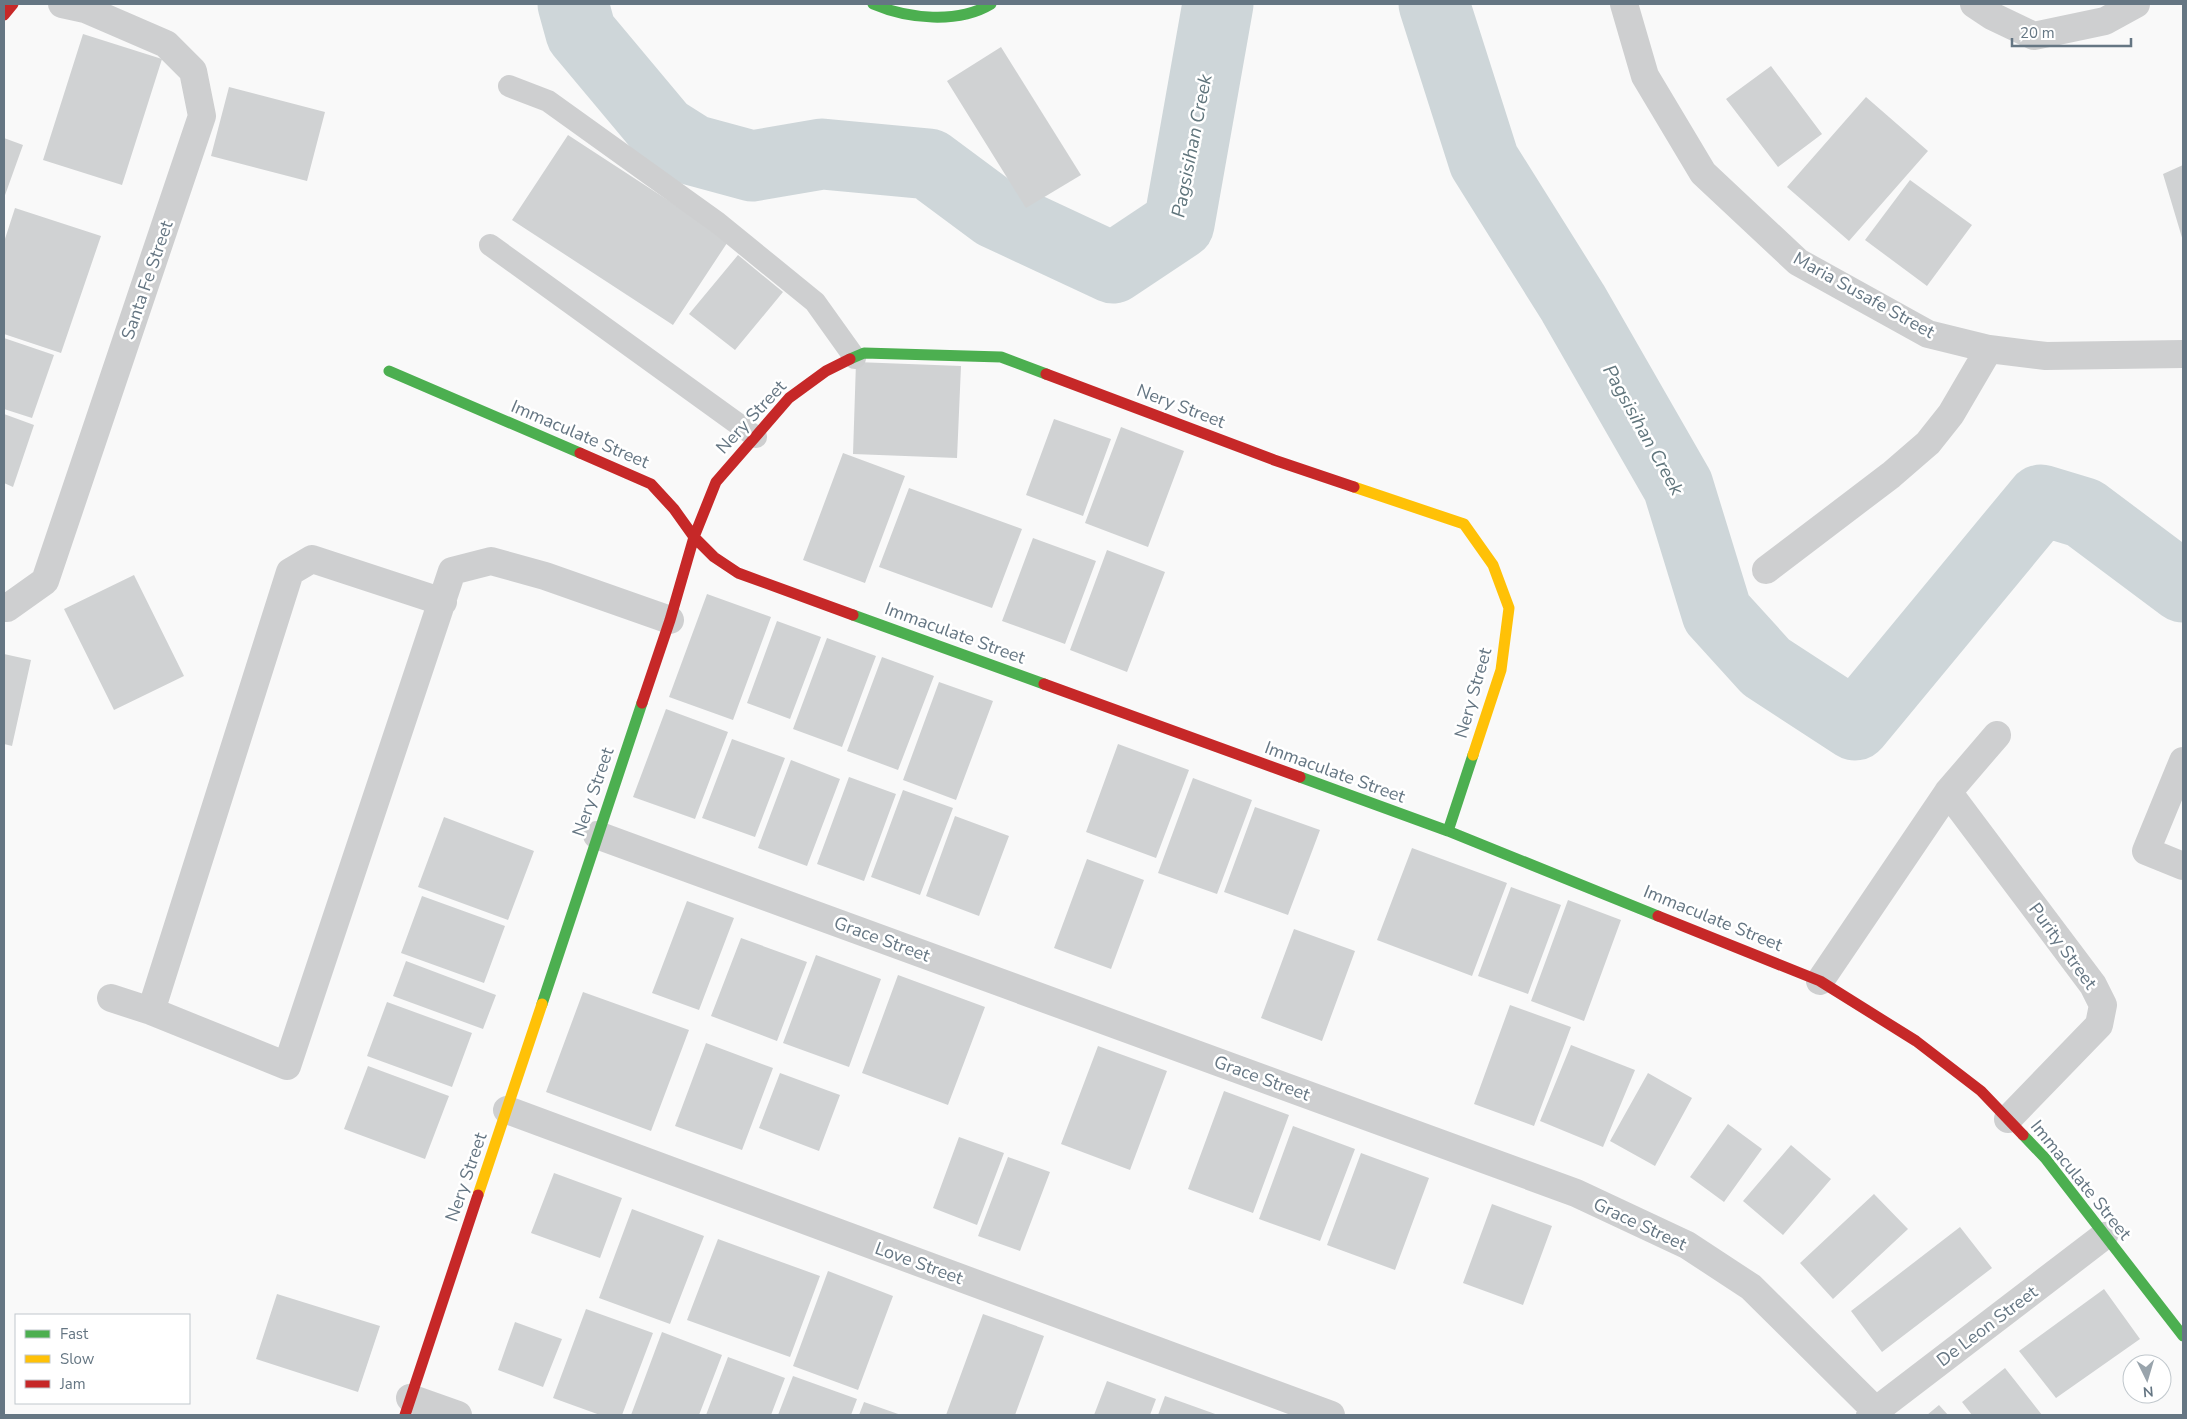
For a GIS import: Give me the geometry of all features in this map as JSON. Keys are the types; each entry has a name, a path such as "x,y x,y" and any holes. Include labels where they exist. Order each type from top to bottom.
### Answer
{"street":[{"path":"4,15 13,4"},
{"name":"Santa Fe Street","path":"4,608 7,608 45,581 202,116 193,71 166,44 85,9 62,4"},
{"path":"873,4 883,9 936,16 973,13 991,4"},
{"name":"Maria Susafe Street","path":"1624,4 1645,76 1703,173 1798,262 1928,334 1990,349 2046,356 2183,354"},
{"path":"1974,4 1992,16 2034,36 2105,21 2136,4"},
{"path":"1766,570 1891,475 1928,443 1951,414 1990,349"},
{"name":"Nery Street","path":"407,1407 670,620 694,537 716,482 790,398 826,371 864,353 1001,357 1274,460 1464,524 1493,565 1509,608 1501,670 1448,832"},
{"name":"Immaculate Street","path":"388,371 651,484 674,508 694,537 714,557 738,573 1448,832 1820,981 1916,1041 1981,1090 2045,1158 2183,1336"},
{"path":"151,1012 290,572 312,559 443,602"},
{"path":"111,998 287,1066 452,572 491,561 545,576 670,620"},
{"path":"1820,981 1948,792 1997,735"},
{"path":"2183,761 2146,851 2183,866"},
{"name":"Purity Street","path":"1948,792 2093,985 2103,1005 2099,1026 2008,1119"},
{"name":"Grace Street","path":"597,835 1576,1193 1687,1245 1751,1287 1873,1413"},
{"name":"Love Street","path":"507,1110 1332,1415"},
{"name":"De Leon Street","path":"1873,1413 2104,1236"},
{"path":"407,1407 458,1415"}],"lane":[{"path":"509,86 548,101 718,223 815,302 855,358"},
{"path":"490,245 756,437"}],"building":[{"path":"83,34 162,59 122,185 43,160"},
{"path":"1001,47 1081,175 1026,208 947,81"},
{"path":"1771,66 1822,134 1778,167 1726,99"},
{"path":"229,87 325,112 307,181 211,156"},
{"path":"1866,97 1928,151 1849,241 1787,187"},
{"path":"568,135 729,240 673,325 512,220"},
{"path":"4,138 23,145 4,198"},
{"path":"2183,165 2183,241 2163,174"},
{"path":"1910,180 1972,225 1927,286 1865,240"},
{"path":"15,208 101,236 61,353 4,334 4,242"},
{"path":"738,255 783,292 735,350 689,314"},
{"path":"4,338 54,355 32,418 4,409"},
{"path":"856,362 961,366 957,458 853,454"},
{"path":"4,414 34,425 13,487 4,483"},
{"path":"1054,419 1111,439 1083,516 1026,495"},
{"path":"1121,427 1184,451 1148,547 1085,523"},
{"path":"843,453 905,476 865,583 803,560"},
{"path":"909,488 1022,529 992,608 879,567"},
{"path":"1033,538 1096,561 1065,644 1002,621"},
{"path":"1107,550 1165,572 1127,672 1070,650"},
{"path":"134,575 184,676 114,710 64,609"},
{"path":"707,594 771,617 733,720 669,697"},
{"path":"777,621 821,637 790,719 747,703"},
{"path":"827,638 876,656 842,747 793,729"},
{"path":"4,654 31,660 12,746 4,744"},
{"path":"882,657 934,676 898,770 847,751"},
{"path":"939,682 993,701 956,800 903,780"},
{"path":"666,709 728,732 695,819 633,797"},
{"path":"732,739 785,758 755,837 702,818"},
{"path":"1118,744 1189,770 1156,858 1086,832"},
{"path":"791,760 840,779 807,866 758,848"},
{"path":"849,777 896,794 864,881 817,864"},
{"path":"1193,778 1252,800 1217,894 1158,873"},
{"path":"903,790 953,808 920,895 871,877"},
{"path":"1255,807 1320,830 1288,915 1224,892"},
{"path":"955,816 1009,836 979,916 926,896"},
{"path":"444,817 534,851 508,920 418,887"},
{"path":"1412,848 1507,883 1472,976 1377,940"},
{"path":"1087,859 1144,880 1111,969 1054,948"},
{"path":"1511,887 1561,905 1528,994 1478,976"},
{"path":"422,896 505,926 484,983 401,953"},
{"path":"1568,900 1621,920 1584,1021 1531,1001"},
{"path":"687,901 734,918 699,1010 652,993"},
{"path":"1294,929 1355,951 1322,1041 1261,1018"},
{"path":"741,938 807,962 777,1041 711,1016"},
{"path":"816,955 881,979 849,1067 783,1043"},
{"path":"406,961 496,995 483,1029 393,996"},
{"path":"898,975 985,1007 948,1105 862,1073"},
{"path":"583,992 689,1030 651,1131 546,1092"},
{"path":"387,1002 472,1033 452,1087 367,1056"},
{"path":"1510,1005 1571,1027 1534,1126 1474,1104"},
{"path":"706,1043 773,1068 742,1150 675,1126"},
{"path":"1571,1045 1635,1070 1603,1147 1540,1121"},
{"path":"1098,1046 1167,1071 1130,1170 1061,1144"},
{"path":"368,1066 449,1096 425,1159 344,1129"},
{"path":"780,1073 840,1095 819,1151 759,1128"},
{"path":"1648,1073 1692,1098 1655,1166 1610,1141"},
{"path":"1224,1091 1289,1115 1253,1213 1188,1189"},
{"path":"1728,1124 1762,1149 1724,1202 1690,1177"},
{"path":"1293,1126 1355,1149 1320,1241 1259,1219"},
{"path":"959,1137 1004,1153 977,1225 933,1208"},
{"path":"1791,1145 1831,1179 1783,1235 1743,1201"},
{"path":"1361,1153 1429,1178 1395,1270 1327,1245"},
{"path":"1008,1157 1050,1172 1020,1251 978,1236"},
{"path":"554,1173 622,1198 600,1258 531,1233"},
{"path":"1874,1194 1908,1229 1833,1299 1800,1263"},
{"path":"1492,1204 1552,1226 1523,1305 1463,1283"},
{"path":"632,1209 704,1236 670,1324 599,1298"},
{"path":"1960,1227 1992,1268 1882,1352 1851,1311"},
{"path":"718,1239 820,1276 790,1357 687,1320"},
{"path":"828,1271 893,1296 858,1390 793,1366"},
{"path":"2104,1289 2140,1339 2056,1398 2019,1351"},
{"path":"277,1294 380,1326 358,1392 256,1359"},
{"path":"586,1309 653,1333 622,1415 600,1415 553,1398"},
{"path":"983,1314 1044,1336 1015,1415 946,1415"},
{"path":"515,1322 562,1339 543,1387 498,1370"},
{"path":"662,1332 722,1355 699,1415 631,1415"},
{"path":"728,1357 785,1378 771,1415 706,1415"},
{"path":"2005,1368 2042,1415 1972,1415 1962,1402"},
{"path":"793,1376 857,1399 851,1415 778,1415"},
{"path":"1107,1381 1156,1399 1150,1415 1094,1415"},
{"path":"1165,1396 1218,1415 1158,1415"},
{"path":"864,1402 901,1415 859,1415"},
{"path":"1939,1405 1948,1415 1927,1415"}],"waterway":[{"name":"Pagsisihan Creek","path":"573,4 581,33 663,131 693,150 752,166 822,154 929,164 995,213 1113,268 1179,224 1218,4"},
{"name":"Pagsisihan Creek","path":"1434,4 1484,161 1573,303 1678,486 1717,613 1766,667 1855,725 2041,500 2084,513 2183,587"}],"traffic: fast":[{"path":"873,4 902,13 933,17 964,15 991,4"},
{"path":"850,359 864,353 1001,357 1046,374"},
{"path":"389,371 580,453"},
{"path":"853,615 1044,684"},
{"path":"542,1004 642,703"},
{"path":"1448,831 1473,755"},
{"path":"1300,777 1448,831 1658,916"},
{"path":"2023,1135 2045,1158 2183,1336"}],"traffic: slow":[{"path":"1354,487 1464,524 1493,565 1509,608 1501,670 1473,755"},
{"path":"478,1195 542,1004"}],"traffic: jam":[{"path":"4,15 13,4"},
{"path":"642,703 670,620 694,537 716,482 789,398 826,371 850,359"},
{"path":"1046,374 1274,460 1354,487"},
{"path":"580,453 651,484 674,509 694,537 714,557 738,573 853,615"},
{"path":"1044,684 1300,777"},
{"path":"1658,916 1820,981 1916,1041 1981,1091 2023,1135"},
{"path":"405,1415 478,1195"}]}
